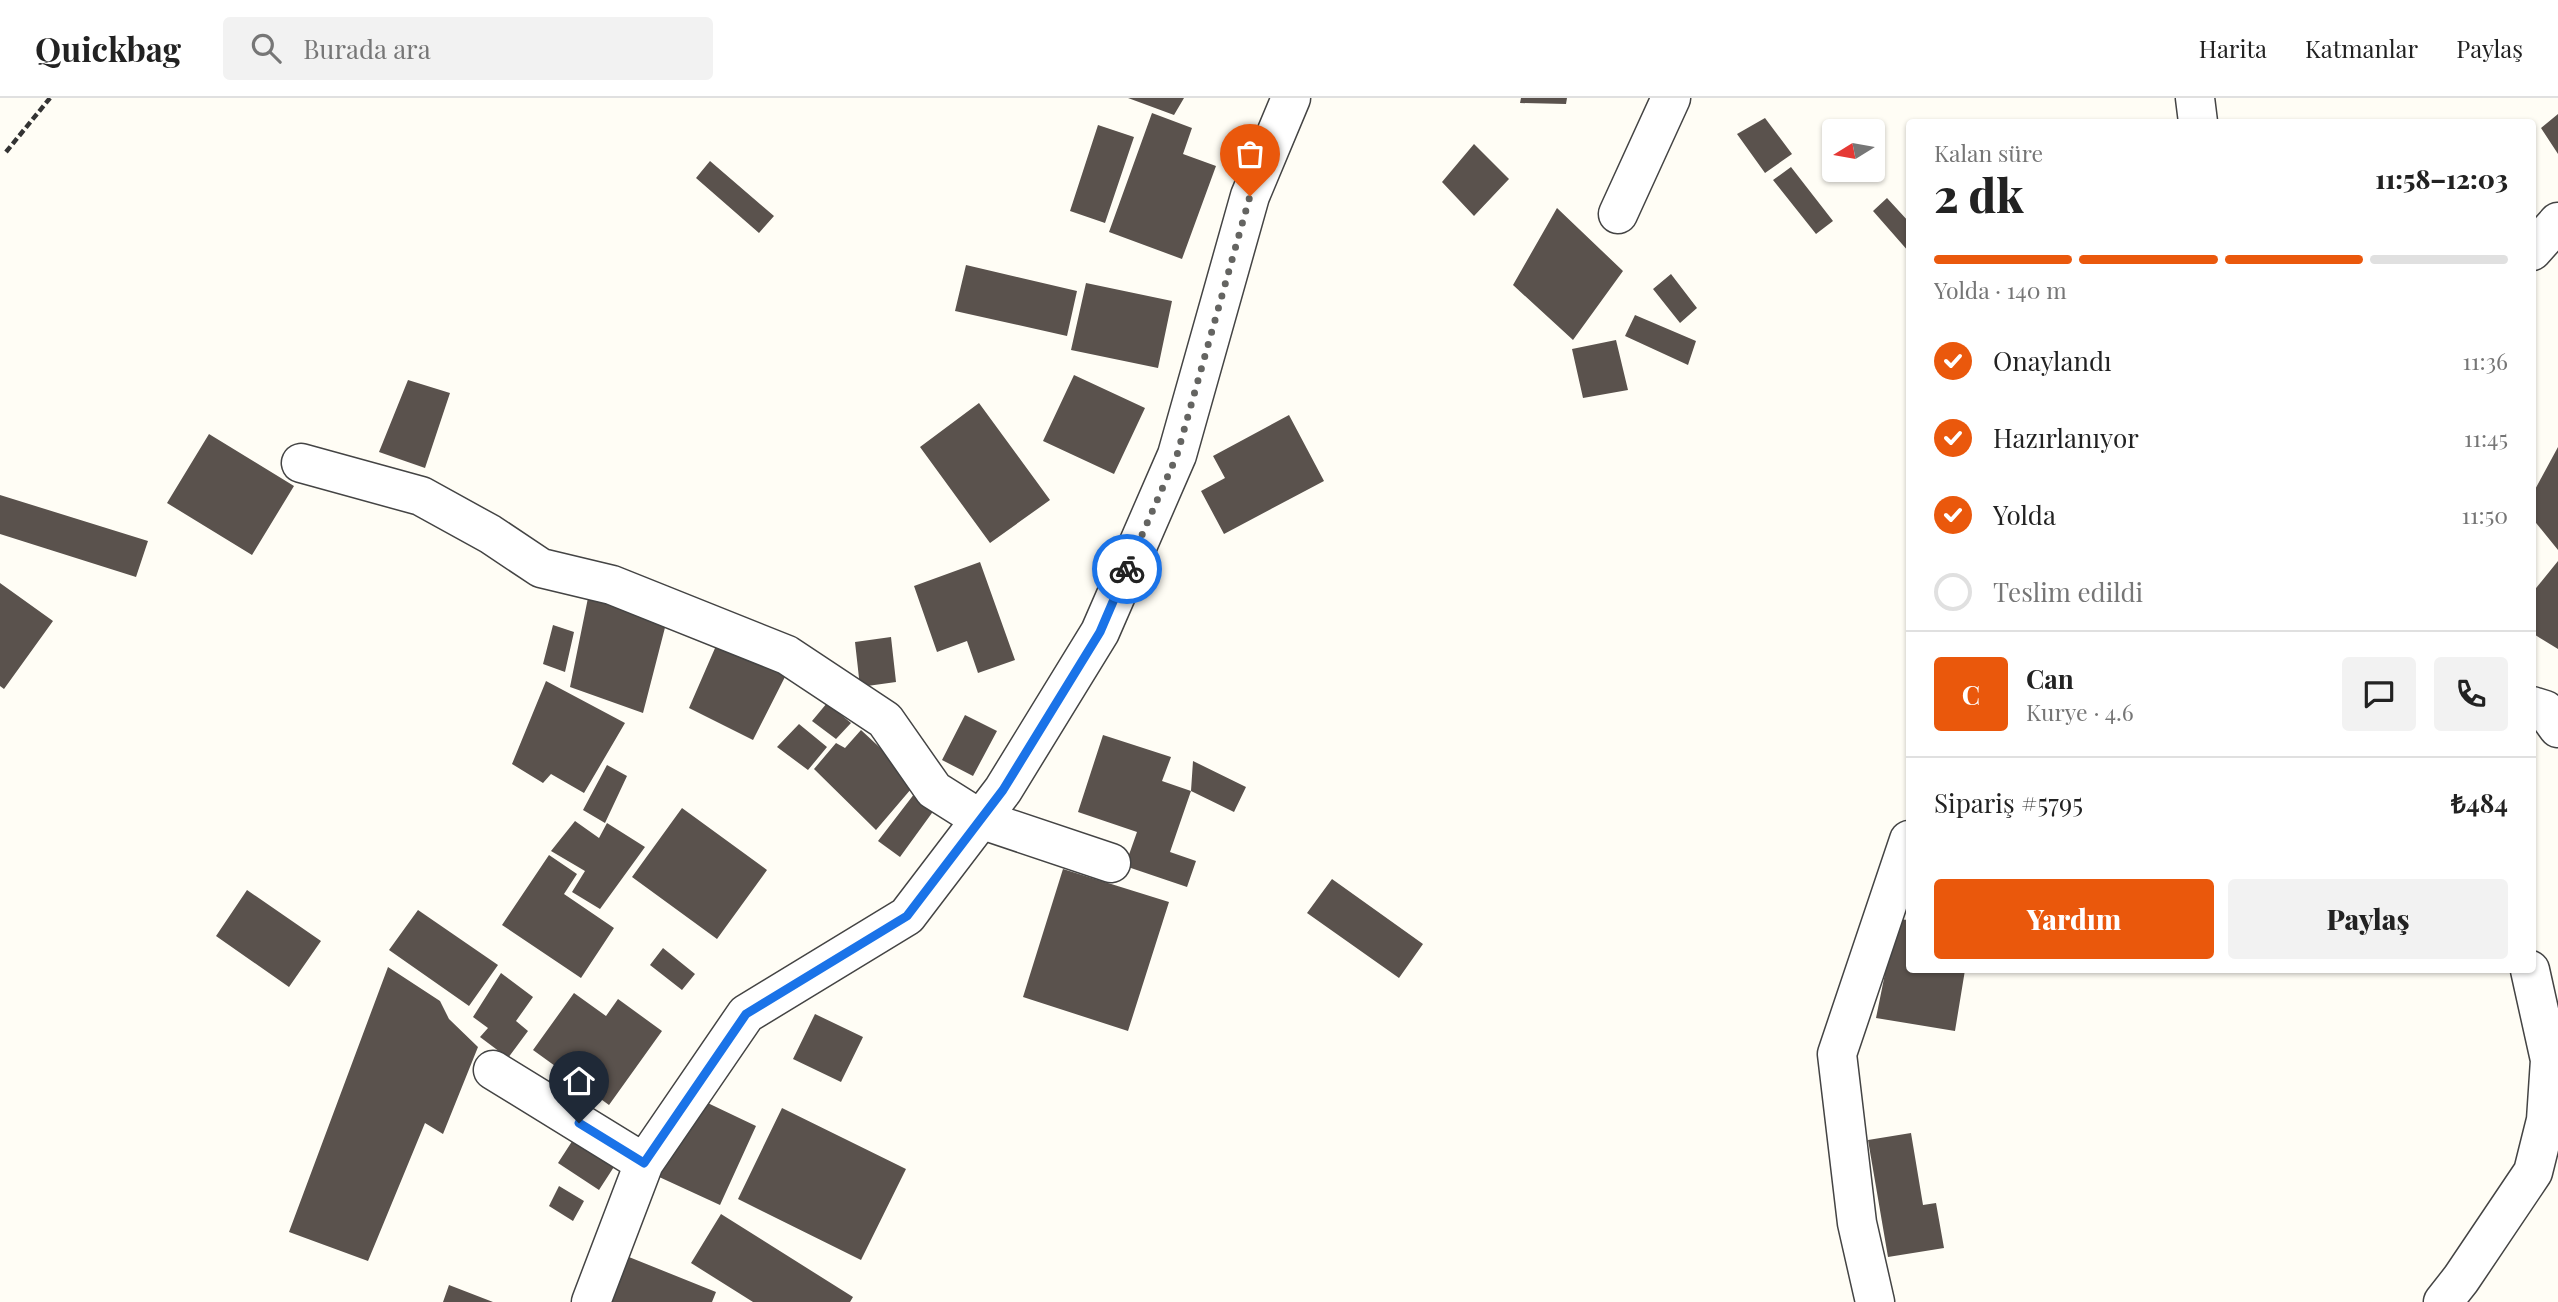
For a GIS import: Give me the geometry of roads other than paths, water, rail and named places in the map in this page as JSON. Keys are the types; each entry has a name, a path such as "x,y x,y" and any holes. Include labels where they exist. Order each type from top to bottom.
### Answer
{"street":[{"path":"591,1302 644,1163 746,1014 907,916 1003,790 1100,632 1177,455 1250,196 1291,98"},
{"path":"1618,214 1671,98"},
{"path":"2195,98 2197,119"},
{"path":"2536,247 2558,222"},
{"path":"302,463 421,496 490,534 541,568 612,585 787,656 885,720 934,790 980,819 1111,863"},
{"path":"2536,707 2544,710 2558,728"},
{"path":"1875,1302 1857,1223 1837,1054 1906,849"},
{"path":"2443,1302 2533,1172 2546,1120 2550,1060 2531,973"},
{"path":"493,1070 644,1163"}]}
